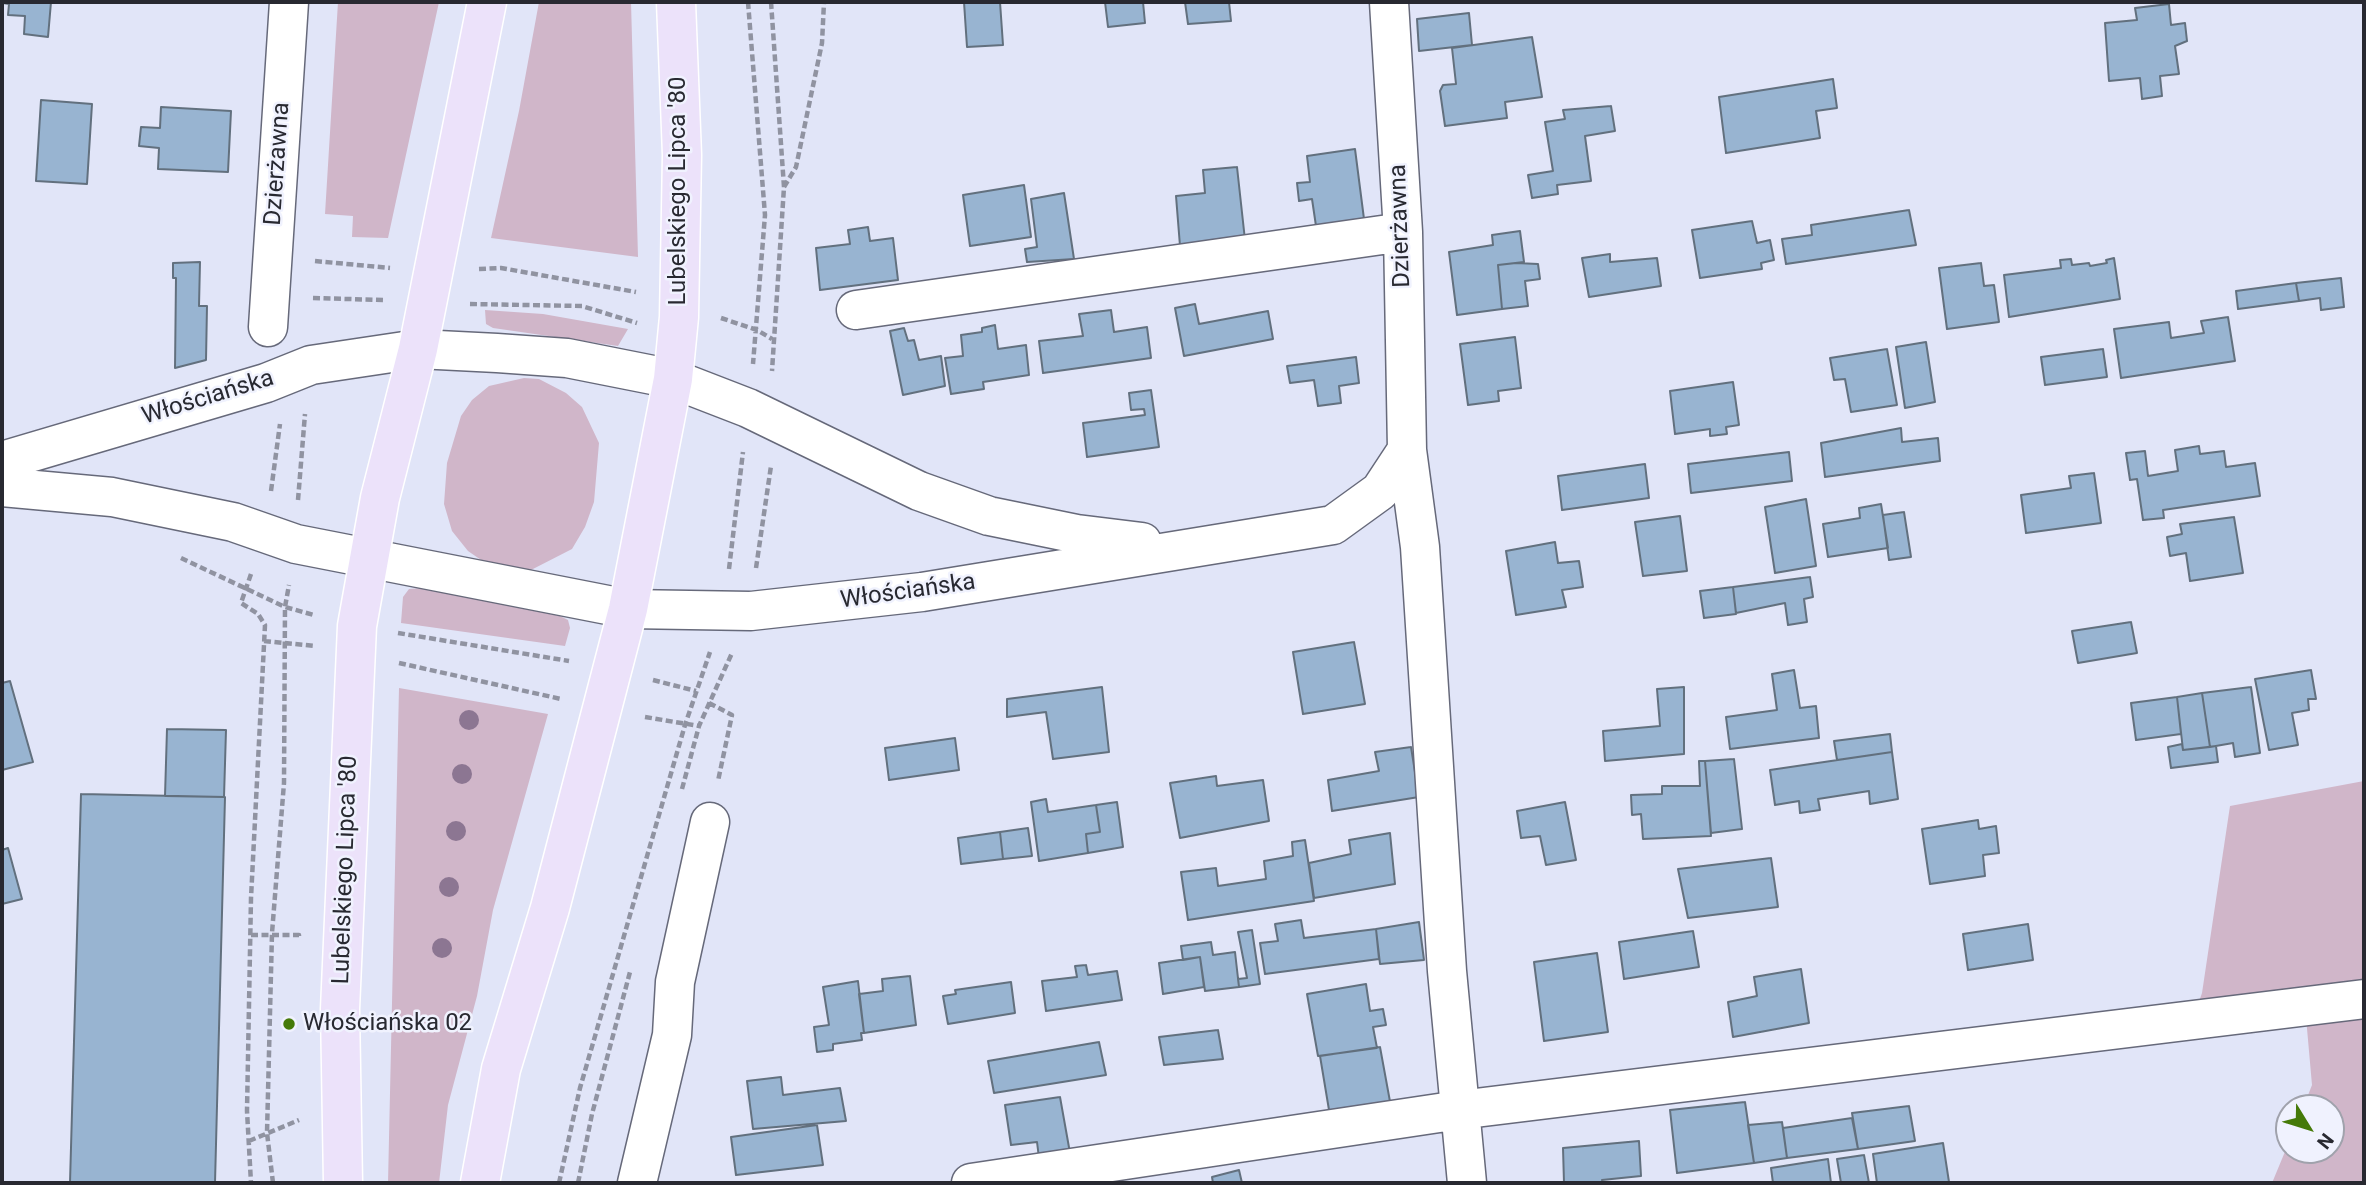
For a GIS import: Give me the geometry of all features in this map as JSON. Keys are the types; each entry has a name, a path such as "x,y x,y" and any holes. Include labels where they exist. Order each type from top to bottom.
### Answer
{"main road":[{"path":"418,349 487,2"},
{"name":"Lubelskiego Lipca '80","path":"628,609 673,379 679,305 682,155 676,2"},
{"name":"Lubelskiego Lipca '80","path":"343,1183 340,1009 355,653 380,498 418,349"},
{"path":"480,1183 501,1069 550,908 628,609"}],"street":[{"name":"Dzierżawna","path":"268,327 289,2"},
{"name":"Dzierżawna","path":"1389,2 1403,232 1407,450 1420,547 1447,971 1467,1183"},
{"path":"856,310 1403,232"},
{"name":"Włościańska","path":"2,461 266,383 299,369 418,349 566,358 673,379 748,408 919,491 989,516 1077,534 1186,548"},
{"name":"Włościańska","path":"369,558 628,609 751,611 831,603 922,592 1334,525 1380,491 1407,450"},
{"path":"2,487 112,497 369,558"},
{"path":"637,1183 672,1035 675,982 709,822"},
{"path":"971,1183 1459,1110 2364,999"}],"path":[{"path":"784,187 796,167 822,43 824,2"},
{"path":"313,247 314,273"},
{"path":"305,261 433,272 501,268 625,288 757,330 772,339"},
{"path":"273,1183 267,1133 272,933 284,783 285,607 280,538 299,369 316,296"},
{"path":"251,1183 251,935 265,625 258,614 241,603 280,538 299,476 299,369"},
{"path":"264,641 355,653 603,708 699,726"},
{"path":"709,703 732,715 709,822"},
{"path":"251,935 299,934 299,948"},
{"path":"249,1141 307,1117"}],"shaded area":[{"path":"338,2 439,2 388,238 352,237 353,216 325,214"},
{"path":"539,2 631,2 638,257 491,238 519,111"},
{"path":"485,310 543,314 628,329 618,346 493,328 486,324"},
{"path":"524,378 539,379 566,393 582,407 599,443 594,502 585,527 572,549 531,570 503,568 484,562 468,551 452,531 444,504 447,463 461,416 472,400 489,386"},
{"path":"422,588 560,616 568,620 570,628 565,646 401,623 403,597 409,589"},
{"path":"399,688 548,714 493,910 477,996 448,1105 439,1183 388,1183"},
{"path":"2364,781 2364,1183 2272,1183 2280,1164 2345,1164 2345,1094 2308,1094 2312,1085 2305,1006 2193,1019 2202,993 2230,806"}],"building":[{"path":"51,2 48,37 24,34 25,16 8,15 9,4 3,3"},
{"path":"964,2 1000,2 1003,45 967,47"},
{"path":"1105,2 1143,2 1145,23 1108,27"},
{"path":"1185,2 1229,2 1231,21 1188,24"},
{"path":"2169,4 2171,25 2185,23 2187,41 2175,46 2179,74 2160,76 2162,96 2142,99 2140,78 2109,81 2105,23 2137,20 2135,8"},
{"path":"1469,13 1472,45 1419,51 1417,19"},
{"path":"1532,37 1542,97 1505,102 1507,118 1445,126 1440,91 1443,85 1456,84 1452,48"},
{"path":"1833,79 1837,108 1816,111 1820,138 1726,153 1719,97"},
{"path":"41,100 92,104 87,184 36,181"},
{"path":"1611,106 1615,131 1585,136 1591,181 1557,185 1558,194 1532,198 1528,175 1553,171 1545,122 1565,119 1563,110"},
{"path":"161,107 231,111 228,172 158,169 159,148 139,146 141,127 160,128"},
{"path":"1355,149 1364,219 1316,226 1312,199 1299,201 1297,183 1310,182 1307,156"},
{"path":"1237,167 1245,240 1180,246 1176,196 1205,193 1203,170"},
{"path":"1024,185 1031,237 970,246 963,195"},
{"path":"1064,193 1074,259 1027,262 1025,249 1037,247 1031,199"},
{"path":"1909,210 1916,245 1786,264 1782,239 1812,235 1811,225"},
{"path":"1752,221 1757,243 1770,240 1774,260 1761,263 1762,269 1700,278 1692,230"},
{"path":"868,227 870,241 893,238 898,280 820,290 816,248 850,244 848,230"},
{"path":"1520,231 1524,262 1498,265 1502,309 1457,315 1449,252 1493,245 1492,235"},
{"path":"1610,254 1610,262 1657,258 1661,286 1589,297 1582,258"},
{"path":"2114,258 2120,299 2009,317 2004,275 2061,268 2060,260 2071,259 2072,265 2089,263 2090,266 2107,263 2106,260"},
{"path":"200,262 199,306 207,306 206,360 175,368 176,278 173,278 173,263"},
{"path":"1981,263 1984,286 1994,285 1999,322 1947,329 1939,268"},
{"path":"1538,264 1540,279 1525,281 1528,306 1502,309 1498,265"},
{"path":"2341,278 2344,307 2321,310 2320,298 2299,301 2296,283"},
{"path":"2296,283 2299,301 2238,309 2236,291"},
{"path":"1195,304 1199,324 1268,311 1273,339 1184,356 1175,308"},
{"path":"1111,310 1114,332 1147,327 1151,358 1043,373 1039,341 1083,336 1079,314"},
{"path":"2228,317 2235,361 2121,378 2114,329 2169,322 2171,338 2204,333 2201,321"},
{"path":"995,325 998,349 1026,345 1029,375 983,382 984,389 951,394 945,358 963,356 961,335 982,332 982,328"},
{"path":"904,328 908,341 914,340 919,360 941,356 945,386 903,395 890,331"},
{"path":"1515,337 1521,388 1498,391 1499,401 1468,405 1460,344"},
{"path":"1926,342 1935,402 1905,408 1896,347"},
{"path":"1887,349 1897,405 1851,412 1845,379 1834,380 1830,358"},
{"path":"2103,349 2107,377 2045,385 2041,357"},
{"path":"1356,357 1359,383 1339,386 1341,403 1318,406 1314,380 1290,383 1287,366"},
{"path":"1733,382 1739,425 1726,427 1727,434 1710,436 1710,429 1675,434 1670,391"},
{"path":"1151,390 1159,447 1087,457 1083,423 1145,415 1144,409 1131,410 1129,393"},
{"path":"1901,428 1902,442 1938,438 1940,461 1825,477 1821,443"},
{"path":"2199,446 2200,454 2224,451 2226,467 2255,463 2260,496 2163,510 2164,518 2143,520 2137,479 2130,480 2126,453 2145,451 2148,476 2178,471 2175,450"},
{"path":"1789,452 1792,481 1691,493 1688,464"},
{"path":"1645,464 1649,498 1562,510 1558,476"},
{"path":"2094,473 2101,523 2026,533 2021,495 2071,488 2069,476"},
{"path":"1806,499 1816,566 1775,573 1765,507"},
{"path":"1881,504 1888,548 1828,557 1823,524 1860,518 1859,508"},
{"path":"1904,512 1911,557 1889,560 1883,515"},
{"path":"1680,516 1687,571 1643,576 1635,522"},
{"path":"2234,517 2243,573 2190,581 2186,553 2170,556 2167,537 2182,534 2180,524"},
{"path":"1555,542 1558,563 1579,561 1583,587 1562,590 1566,607 1516,615 1506,551"},
{"path":"1810,577 1813,597 1804,599 1807,622 1788,625 1785,603 1736,613 1733,587"},
{"path":"1733,587 1736,614 1704,618 1700,591"},
{"path":"2131,622 2137,653 2078,663 2072,631"},
{"path":"1354,642 1365,704 1303,714 1293,652"},
{"path":"1794,670 1800,708 1816,706 1819,738 1730,749 1726,717 1777,710 1772,674"},
{"path":"2311,670 2316,699 2308,699 2309,710 2292,713 2298,745 2269,750 2255,679"},
{"path":"10,681 33,762 2,770 2,683"},
{"path":"1102,687 1109,752 1053,759 1046,712 1007,717 1007,699"},
{"path":"1684,687 1684,754 1605,761 1603,731 1660,726 1657,689"},
{"path":"2251,687 2260,753 2235,757 2233,743 2210,747 2202,693"},
{"path":"2202,693 2210,747 2183,750 2177,697"},
{"path":"2177,697 2181,734 2136,740 2131,703"},
{"path":"167,729 226,730 224,797 165,796"},
{"path":"1890,734 1892,752 1837,760 1834,741"},
{"path":"955,738 959,770 889,780 885,748"},
{"path":"2182,744 2183,750 2216,746 2218,762 2171,768 2168,747"},
{"path":"1411,747 1419,797 1332,811 1328,780 1379,771 1375,752"},
{"path":"1892,752 1898,799 1870,804 1869,791 1818,799 1820,810 1800,813 1799,801 1775,805 1770,770"},
{"path":"1734,759 1742,829 1711,833 1705,761"},
{"path":"1699,761 1705,761 1711,836 1643,839 1641,814 1632,815 1631,795 1662,794 1662,786 1700,786"},
{"path":"1216,776 1217,786 1263,780 1269,821 1180,838 1170,783"},
{"path":"81,794 225,797 215,1183 70,1183"},
{"path":"1046,799 1048,812 1096,805 1100,832 1086,834 1088,853 1039,861 1031,802"},
{"path":"1117,802 1123,847 1088,853 1086,834 1100,832 1096,805"},
{"path":"1565,802 1576,860 1546,865 1540,836 1521,838 1517,811"},
{"path":"1978,820 1979,829 1996,826 1999,853 1983,855 1985,876 1930,884 1922,829"},
{"path":"1028,828 1032,856 1003,859 1000,832"},
{"path":"1000,832 1003,859 961,864 958,838"},
{"path":"1390,833 1395,884 1314,898 1309,863 1351,854 1349,840"},
{"path":"1305,840 1314,901 1188,920 1181,872 1216,868 1218,886 1266,879 1264,861 1293,856 1292,842"},
{"path":"8,848 22,899 2,904 2,850"},
{"path":"1771,858 1778,907 1688,918 1678,869"},
{"path":"1301,920 1304,938 1376,929 1379,959 1265,974 1260,943 1278,941 1275,924"},
{"path":"1419,922 1424,960 1380,964 1376,929"},
{"path":"2028,924 2033,960 1968,970 1963,934"},
{"path":"1252,930 1260,984 1239,987 1238,979 1247,978 1238,932"},
{"path":"1693,931 1699,967 1624,979 1619,942"},
{"path":"1211,942 1213,955 1235,952 1239,987 1205,991 1200,957 1183,960 1181,946"},
{"path":"1597,953 1608,1032 1544,1041 1534,962"},
{"path":"1200,957 1204,987 1163,994 1159,963"},
{"path":"1086,965 1088,975 1117,971 1122,1000 1046,1011 1042,981 1077,977 1075,966"},
{"path":"1801,969 1809,1023 1733,1037 1728,1002 1757,996 1754,977"},
{"path":"910,976 916,1025 864,1033 859,994 883,991 882,979"},
{"path":"858,981 864,1033 861,1033 862,1040 833,1044 833,1050 817,1052 814,1027 829,1025 823,987"},
{"path":"1011,982 1015,1013 948,1024 943,996 956,994 955,990"},
{"path":"1366,984 1370,1011 1383,1009 1386,1025 1373,1027 1377,1048 1318,1056 1307,994"},
{"path":"1218,1030 1223,1059 1164,1065 1159,1037"},
{"path":"1099,1042 1106,1075 994,1093 988,1061"},
{"path":"1380,1047 1391,1107 1330,1116 1320,1056"},
{"path":"781,1077 783,1095 840,1088 846,1121 753,1129 747,1081"},
{"path":"1060,1097 1070,1153 1039,1158 1037,1142 1011,1145 1005,1105"},
{"path":"1745,1102 1754,1163 1677,1173 1670,1110"},
{"path":"1909,1106 1915,1141 1858,1149 1852,1113"},
{"path":"1852,1118 1858,1149 1787,1158 1783,1128"},
{"path":"1782,1122 1787,1158 1754,1163 1748,1125"},
{"path":"817,1125 823,1165 736,1175 731,1137"},
{"path":"1639,1141 1641,1176 1602,1180 1603,1183 1564,1183 1563,1148"},
{"path":"1943,1143 1949,1182 1877,1183 1873,1154"},
{"path":"1864,1155 1869,1183 1841,1183 1837,1159"},
{"path":"1828,1159 1831,1183 1773,1183 1771,1168"},
{"path":"1239,1170 1242,1183 1213,1183 1212,1177"}],"place":[{"name":"Włościańska 02","path":"289,1024"}]}
